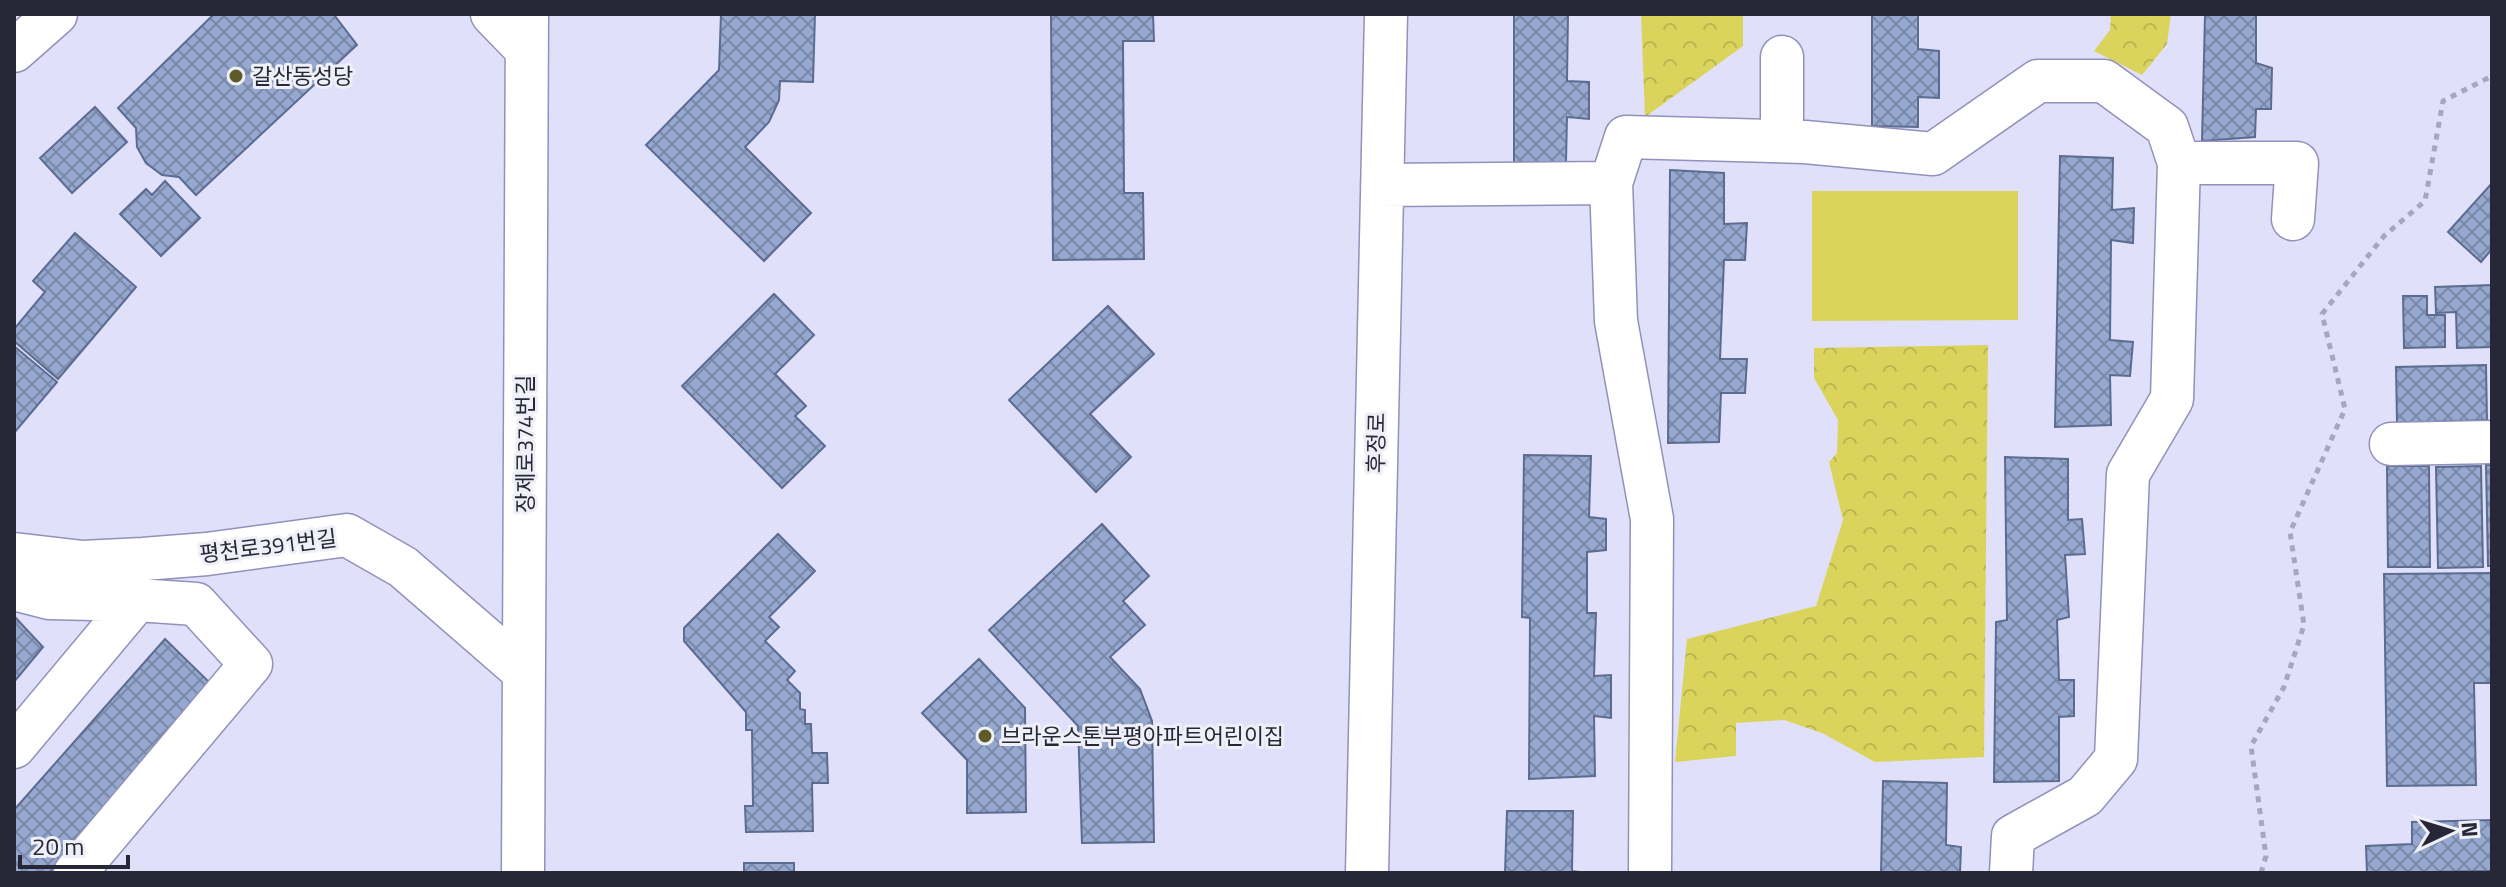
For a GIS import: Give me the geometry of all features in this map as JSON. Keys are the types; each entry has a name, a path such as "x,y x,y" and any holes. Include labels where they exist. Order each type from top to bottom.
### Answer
{"street":[{"path":"14,51 56,14"},
{"path":"492,14 527,32"},
{"name":"후정로","path":"1367,873 1386,14"},
{"name":"장제로374번길","path":"523,873 527,32"},
{"path":"1782,57 1782,141"},
{"path":"1650,873 1652,519 1616,321 1611,183 1626,137 1782,141 1933,154 2038,81 2104,81 2167,127 2179,163 2172,399 2128,474 2116,759 2085,796 2013,836 2011,873"},
{"path":"2179,163 2297,163 2293,219"},
{"path":"1382,185 1611,183"},
{"path":"2391,444 2492,442"},
{"name":"평천로391번길","path":"14,554 83,562 143,559 207,554 347,535 403,567 524,672"},
{"path":"14,589 49,598 196,604 251,664 75,873"},
{"path":"14,747 137,600"}],"path":[{"path":"2261,873 2266,856 2251,746 2284,687 2304,625 2290,532 2345,409 2322,314 2384,236 2425,201 2443,101 2492,76"}],"green space":[{"path":"1641,14 1743,14 1743,46 1645,117"},
{"path":"2111,14 2171,14 2167,44 2142,75 2094,51 2110,30"},
{"path":"1812,191 2018,191 2018,320 1812,321"},
{"path":"1988,345 1984,757 1875,762 1822,733 1784,720 1736,723 1736,756 1675,762 1687,639 1816,606 1843,520 1829,462 1837,453 1838,420 1814,378 1814,348"}],"building":[{"name":"갈산동성당","path":"214,14 337,14 335,16 357,45 196,195 179,177 162,175 146,163 137,147 136,128 118,108"},
{"path":"721,14 815,14 813,82 780,81 779,100 769,122 745,147 811,213 764,261 646,145 719,70"},
{"path":"1051,14 1153,14 1154,41 1123,41 1124,193 1143,193 1144,259 1053,260"},
{"path":"1514,14 1568,14 1567,81 1589,82 1589,119 1567,117 1566,162 1514,163"},
{"path":"1872,14 1918,14 1918,49 1939,51 1939,98 1918,97 1918,127 1872,126"},
{"path":"2205,14 2256,14 2256,63 2272,68 2271,109 2256,109 2255,137 2202,141"},
{"path":"95,107 127,142 72,193 40,158"},
{"path":"2060,156 2113,158 2112,210 2134,208 2133,243 2111,240 2110,340 2133,342 2130,376 2110,375 2111,425 2055,427"},
{"path":"1670,170 1724,173 1724,224 1747,223 1745,260 1724,260 1720,359 1747,359 1745,393 1721,393 1719,442 1668,443"},
{"path":"165,181 200,218 161,256 120,214 146,189 152,195"},
{"path":"2492,183 2492,249 2481,262 2448,232"},
{"path":"75,233 136,287 58,379 14,341 14,329 45,292 33,281"},
{"path":"2492,285 2492,347 2457,348 2456,312 2436,313 2435,287"},
{"path":"774,294 814,335 775,374 806,406 795,416 825,446 782,488 682,386"},
{"path":"2403,296 2427,296 2427,315 2445,315 2445,347 2404,348"},
{"path":"1108,306 1154,354 1090,414 1131,457 1096,492 1009,400"},
{"path":"14,346 57,382 14,433"},
{"path":"2486,365 2487,420 2397,423 2396,367"},
{"path":"1524,455 1591,456 1589,517 1606,519 1606,550 1587,552 1587,613 1596,613 1594,676 1611,675 1611,718 1594,716 1595,776 1529,779 1530,618 1522,617"},
{"path":"2005,457 2068,459 2068,520 2082,519 2085,554 2065,555 2069,617 2057,620 2059,680 2074,680 2074,716 2059,717 2059,781 1994,782 1996,622 2007,620"},
{"path":"2486,465 2492,465 2492,566 2488,566"},
{"path":"2387,466 2429,466 2430,567 2388,567"},
{"path":"2481,466 2483,567 2438,568 2436,467"},
{"path":"1102,524 1149,576 1123,601 1145,625 1110,657 1140,689 1152,721 1154,842 1082,843 1078,726 989,630"},
{"path":"778,534 815,571 769,617 779,627 765,641 795,671 787,680 800,693 800,709 805,710 805,724 811,724 812,753 827,753 828,783 812,783 813,831 746,832 745,806 753,806 752,730 746,730 746,712 684,641 684,628"},
{"path":"2492,573 2492,683 2474,683 2476,785 2387,786 2384,574"},
{"path":"14,616 43,647 14,682"},
{"path":"165,639 210,683 49,873 14,873 14,810"},
{"name":"브라운스톤부평아파트어린이집","path":"979,659 1025,708 1026,812 967,813 967,760 922,713"},
{"path":"1883,781 1947,783 1946,845 1961,847 1960,873 1881,873"},
{"path":"1507,811 1573,811 1572,871 1586,873 1505,873"},
{"path":"2492,820 2492,871 2367,873 2366,846 2412,844 2412,822"},
{"path":"744,863 794,863 794,873 744,873"}],"place":[{"name":"갈산동성당","path":"236,76"},
{"name":"브라운스톤부평아파트어린이집","path":"985,736"}]}
